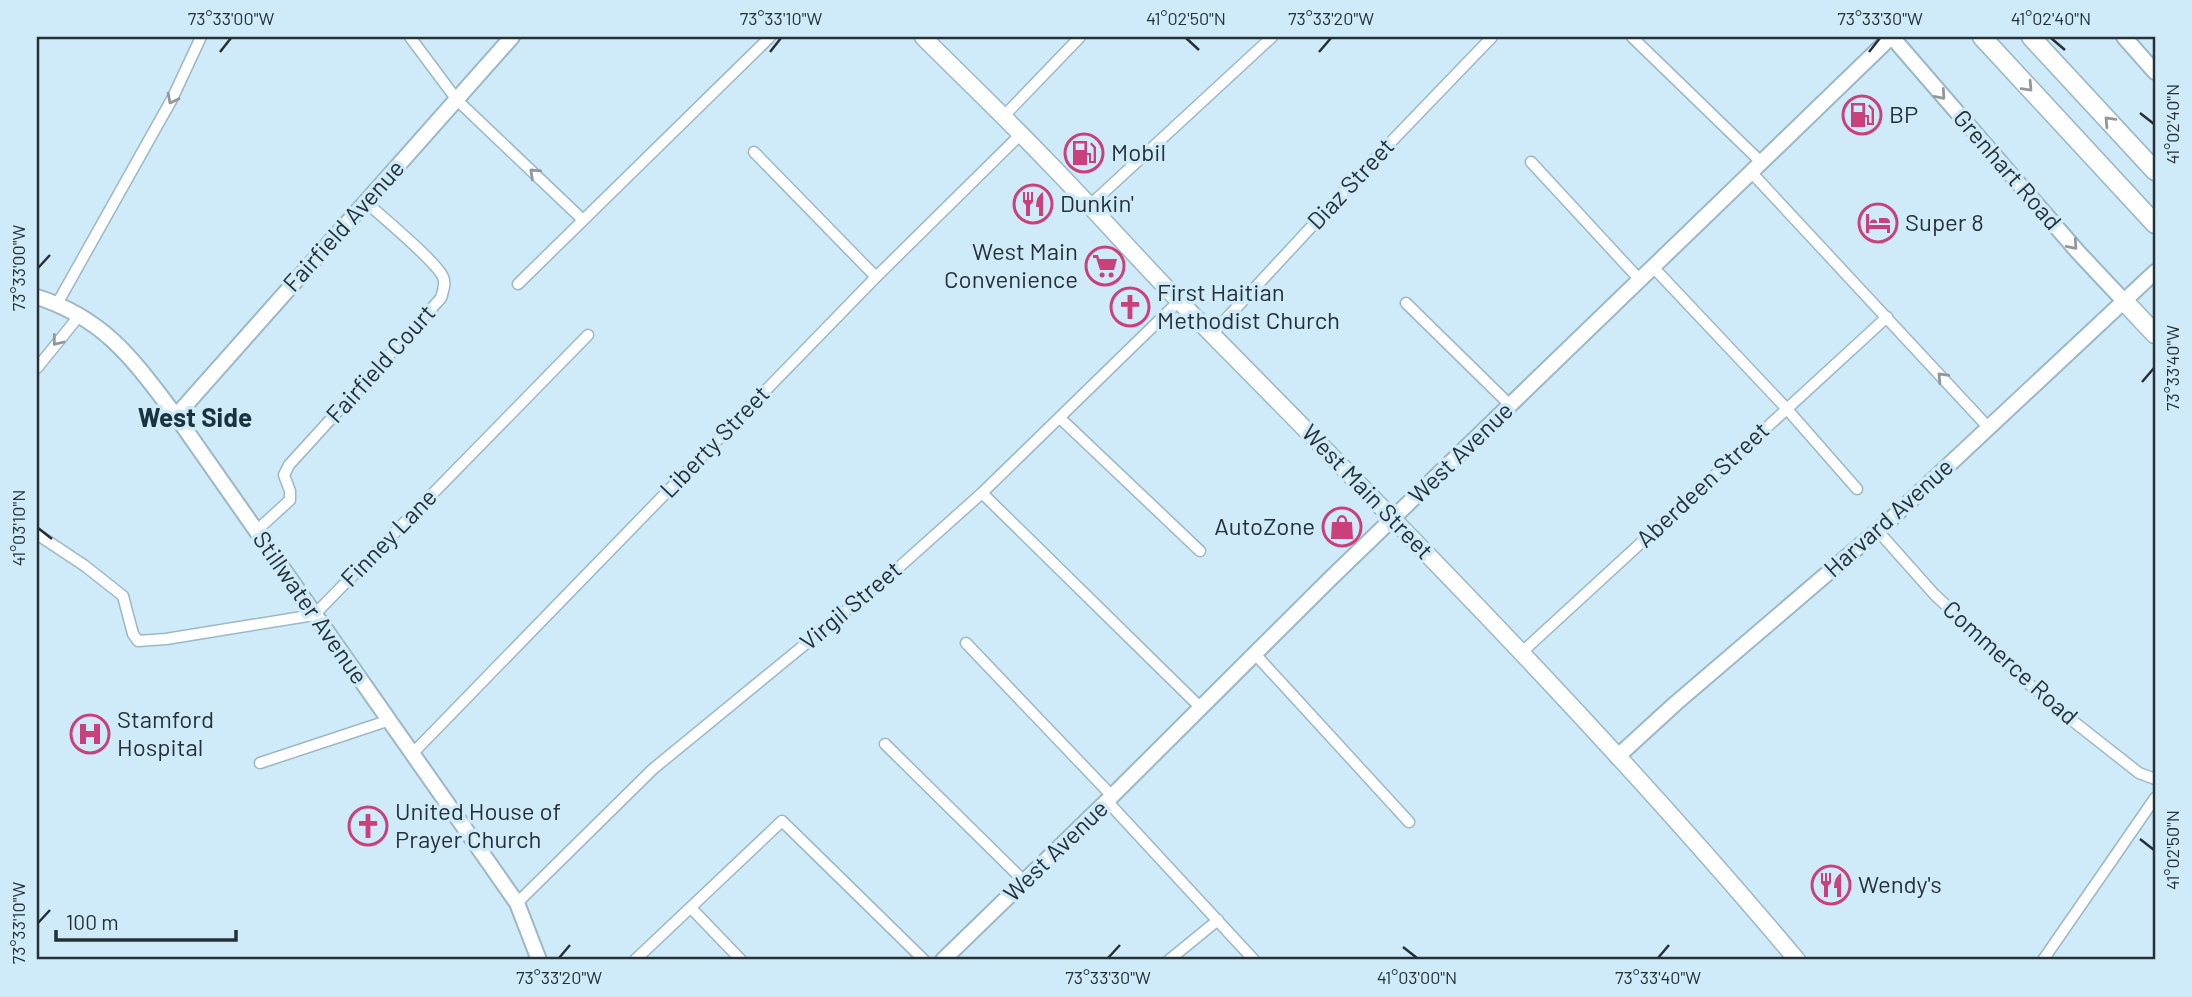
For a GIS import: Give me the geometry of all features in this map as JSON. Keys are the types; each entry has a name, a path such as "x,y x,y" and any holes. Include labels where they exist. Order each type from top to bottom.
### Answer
{"highway":[{"path":"1982,37 2155,224"},
{"path":"2031,37 2155,171"},
{"path":"2124,301 2155,334"}],"main road":[{"name":"West Main Street","path":"923,37 1021,134 1574,708 1797,960"}],"street":[{"path":"57,304 172,99 201,37"},
{"path":"410,37 457,100 583,220"},
{"name":"Fairfield Avenue","path":"176,416 512,37"},
{"path":"518,284 770,37"},
{"path":"1003,117 1080,37"},
{"path":"1089,206 1272,37"},
{"name":"Diaz Street","path":"1212,334 1492,37"},
{"path":"1632,37 1756,167 1887,317 1988,427"},
{"name":"West Avenue","path":"943,960 1110,799 1393,518 1891,37"},
{"name":"Grenhart Road","path":"1891,37 2124,301"},
{"path":"2124,37 2155,72"},
{"name":"Liberty Street","path":"413,753 876,277 1021,134"},
{"path":"754,152 876,277"},
{"path":"1531,162 1640,280"},
{"name":"Fairfield Court","path":"257,531 289,500 290,491 284,475 289,465 441,298 445,285 443,276 366,202"},
{"path":"1653,267 1786,408 1857,489"},
{"name":"Harvard Avenue","path":"1617,757 1675,703 1877,530 2155,272"},
{"name":"Stillwater Avenue","path":"37,297 57,304 104,331 132,359 176,416 517,903 539,960"},
{"name":"Virgil Street","path":"517,903 653,769 897,569 982,493 1180,301"},
{"path":"1406,303 1511,406"},
{"path":"37,368 79,316"},
{"name":"Aberdeen Street","path":"1521,653 1887,317"},
{"name":"Finney Lane","path":"314,615 588,335"},
{"path":"1060,418 1200,551"},
{"path":"982,493 1201,708"},
{"name":"Commerce Road","path":"1877,530 1934,594 2028,683 2139,773 2155,779"},
{"path":"37,534 86,566 123,596 133,634 138,641 166,639 314,615"},
{"path":"966,643 1254,960"},
{"path":"1255,654 1409,822"},
{"path":"260,763 390,720"},
{"path":"885,744 1025,882"},
{"path":"2043,960 2155,798"},
{"path":"635,960 782,821 924,960"},
{"path":"691,908 741,960"},
{"path":"1169,960 1217,920"}],"place":[{"name":"BP","path":"1862,115"},
{"name":"Mobil","path":"1084,153"},
{"name":"Dunkin'","path":"1033,204"},
{"name":"Super 8","path":"1878,223"},
{"name":"West Main Convenience","path":"1105,266"},
{"name":"First Haitian Methodist Church","path":"1130,307"},
{"name":"AutoZone","path":"1342,527"},
{"name":"Stamford Hospital","path":"90,734"},
{"name":"United House of Prayer Church","path":"368,826"},
{"name":"Wendy's","path":"1831,885"}],"district":[{"name":"West Side","path":"195,418"}]}
